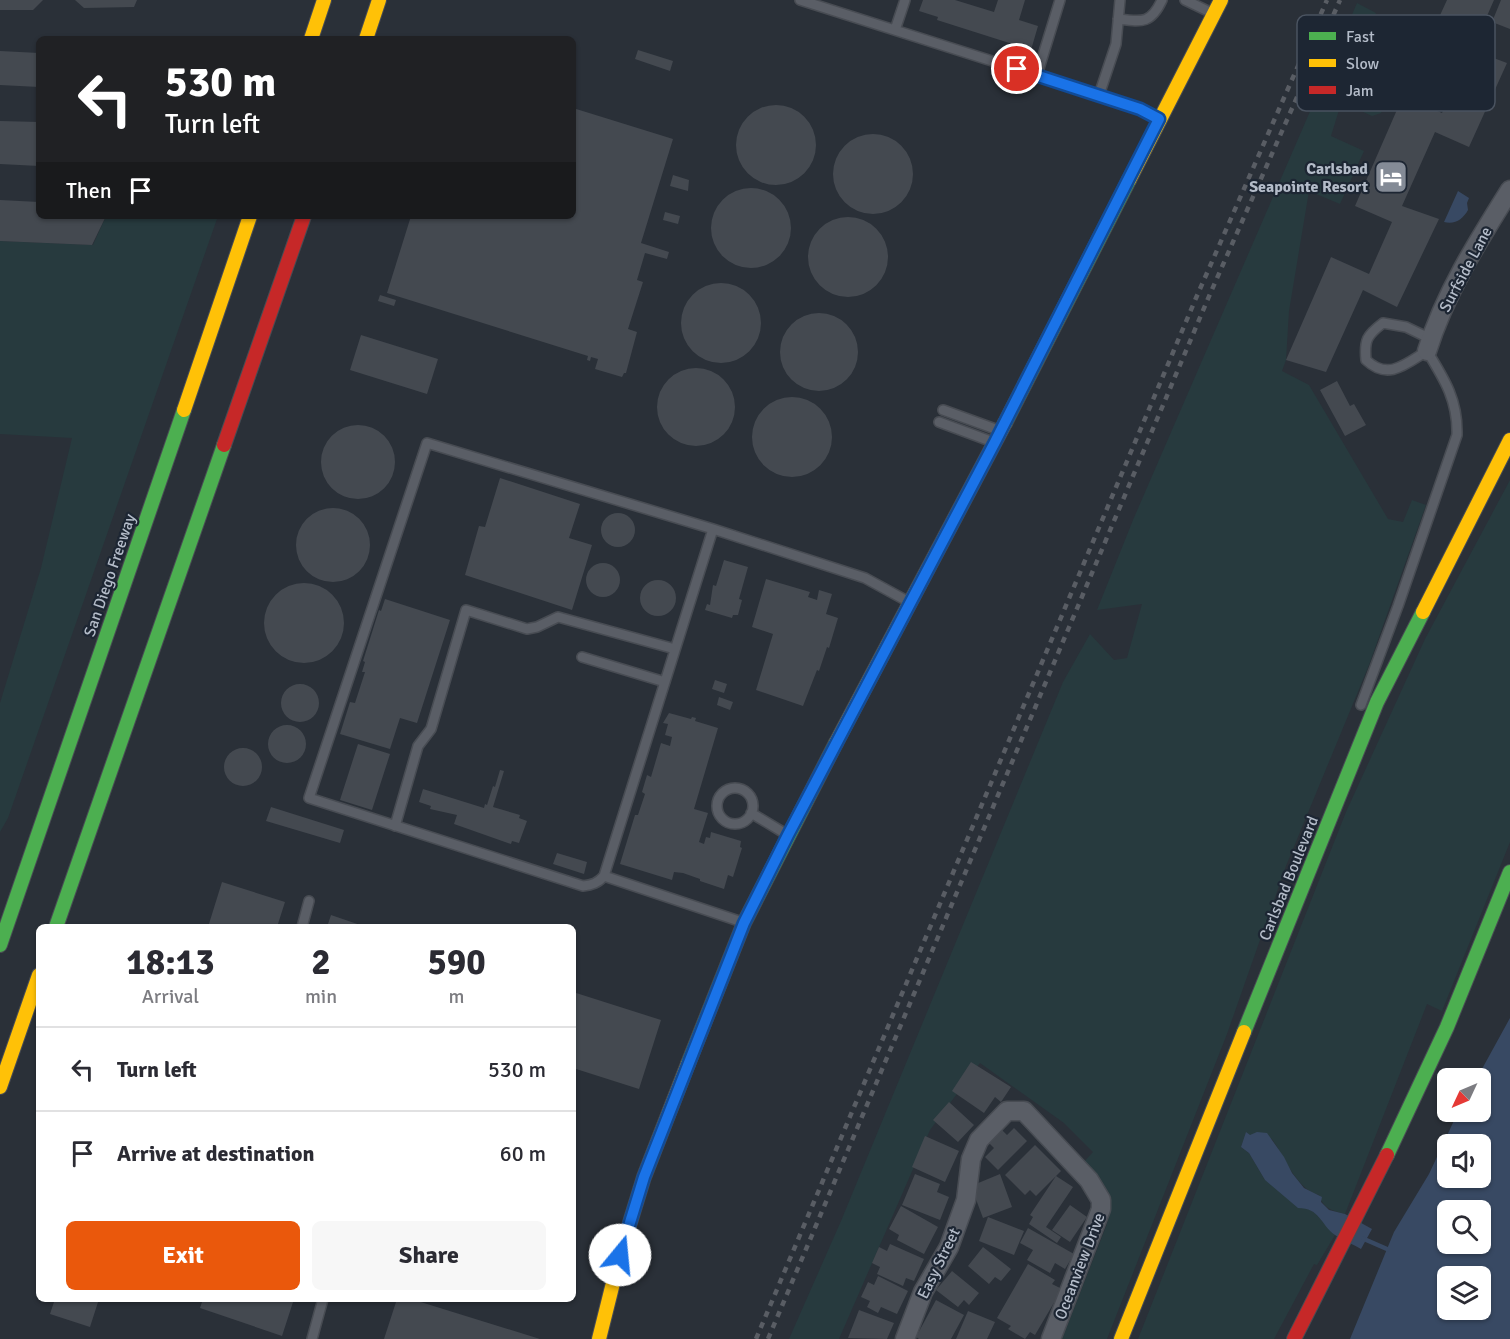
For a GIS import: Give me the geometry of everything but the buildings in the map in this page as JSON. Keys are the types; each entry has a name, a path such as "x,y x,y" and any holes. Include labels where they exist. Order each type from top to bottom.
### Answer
{"main road":[{"path":"312,36 324,0"},
{"path":"367,36 379,0"},
{"path":"599,1339 620,1255 644,1177 744,923 998,437 1221,0"},
{"name":"San Diego Freeway","path":"0,945 249,219"},
{"path":"57,924 303,219"},
{"name":"Carlsbad Boulevard","path":"1120,1339 1377,702 1510,440"},
{"path":"16,862 39,836"},
{"path":"1294,1339 1402,1126 1447,1027 1510,872"},
{"path":"0,1087 36,984"}],"street":[{"name":"Surfside Lane","path":"1429,345 1449,294 1510,190"},
{"name":"Oceanview Drive","path":"995,1122 1007,1111 1024,1111 1089,1180 1101,1200 1101,1209 1051,1339"},
{"name":"Easy Street","path":"905,1339 923,1292 949,1247 966,1200 971,1160 979,1140 995,1122"}],"lane":[{"path":"800,0 1099,95 1140,109 1159,119"},
{"path":"896,30 905,0"},
{"path":"1038,75 1060,0"},
{"path":"1099,95 1116,44 1120,0"},
{"path":"1118,19 1146,20 1154,15 1162,0"},
{"path":"1185,0 1214,14"},
{"path":"1359,711 1457,435 1457,411 1429,345 1406,327 1383,323 1370,333 1365,346 1366,360 1374,367 1388,371 1400,367 1429,345"},
{"path":"943,410 998,437"},
{"path":"939,422 998,437"},
{"path":"713,529 604,876 595,883 583,886 309,798 427,443 713,529 866,578 911,603"},
{"path":"395,826 418,746 430,729 466,609 527,629 558,617 675,649"},
{"path":"582,657 665,682"},
{"path":"1275,954 1340,766"},
{"path":"751,813 788,835"},
{"path":"604,876 744,923"},
{"path":"303,924 309,901"},
{"path":"312,1339 322,1302"}],"green space":[{"path":"1357,3 1376,13 1375,15 1352,15"},
{"path":"1310,111 1339,111 1331,136 1364,151 1340,204 1309,191 1289,311 1286,360 1282,371 1309,385 1388,519 1403,522 1412,500 1426,505 1369,665 1286,866 1227,1034 1107,1339 1062,1339 1107,1224 1109,1209 1083,1163 1093,1152 1064,1123 980,1063 930,1130 839,1339 789,1339 841,1221 1063,682 1090,634 1114,660 1127,658 1142,604 1097,610 1133,520"},
{"path":"1361,111 1382,111 1372,116"},
{"path":"105,219 217,219 8,818 0,832 0,703 41,568 72,438 0,434 0,241 93,245"},
{"path":"1510,480 1510,842 1442,1011 1427,1004 1345,1214 1329,1208 1319,1195 1304,1187 1272,1139 1250,1136 1246,1133 1241,1147 1249,1153 1265,1180 1315,1213 1335,1235 1317,1265 1314,1264 1274,1339 1138,1339 1346,812 1425,639"}],"water":[{"path":"1458,191 1469,198 1468,210 1464,216 1452,223 1444,222"},
{"path":"1510,1018 1510,1339 1350,1339 1394,1232 1437,1157 1437,1188 1491,1188 1491,1134 1448,1134 1453,1122 1491,1122 1491,1068 1482,1068"},
{"path":"1246,1132 1250,1135 1257,1132 1267,1133 1304,1188 1322,1197 1321,1202 1329,1210 1345,1214 1372,1229 1361,1249 1335,1235 1315,1214 1298,1208 1265,1180 1249,1153 1241,1147"}],"waterway":[{"path":"1364,1239 1387,1249"}],"railway":[{"path":"1320,15 1327,0"},
{"path":"1333,15 1340,0"},
{"path":"756,1339 1196,298 1297,68"},
{"path":"768,1339 1210,294 1297,97"}],"traffic: fast":[{"path":"1005,423 1129,180"},
{"path":"0,945 184,410"},
{"path":"57,924 224,445"},
{"path":"1244,1032 1377,702 1423,612"},
{"path":"688,1064 744,923 836,743"},
{"path":"1387,1155 1447,1027 1510,872"}],"traffic: slow":[{"path":"312,36 324,0"},
{"path":"367,36 379,0"},
{"path":"1129,180 1221,0"},
{"path":"184,410 249,219"},
{"path":"836,743 1005,423"},
{"path":"1423,612 1510,440"},
{"path":"0,1087 36,984"},
{"path":"1121,1339 1244,1032"},
{"path":"599,1339 620,1255 644,1177 688,1064"}],"traffic: jam":[{"path":"224,445 303,219"},
{"path":"1294,1339 1387,1155"}],"place":[{"name":"Carlsbad Seapointe Resort","path":"1391,177"}],"route":[{"path":"620,1255 644,1177 744,923 995,442 1159,119 1140,109 1017,69"}]}
